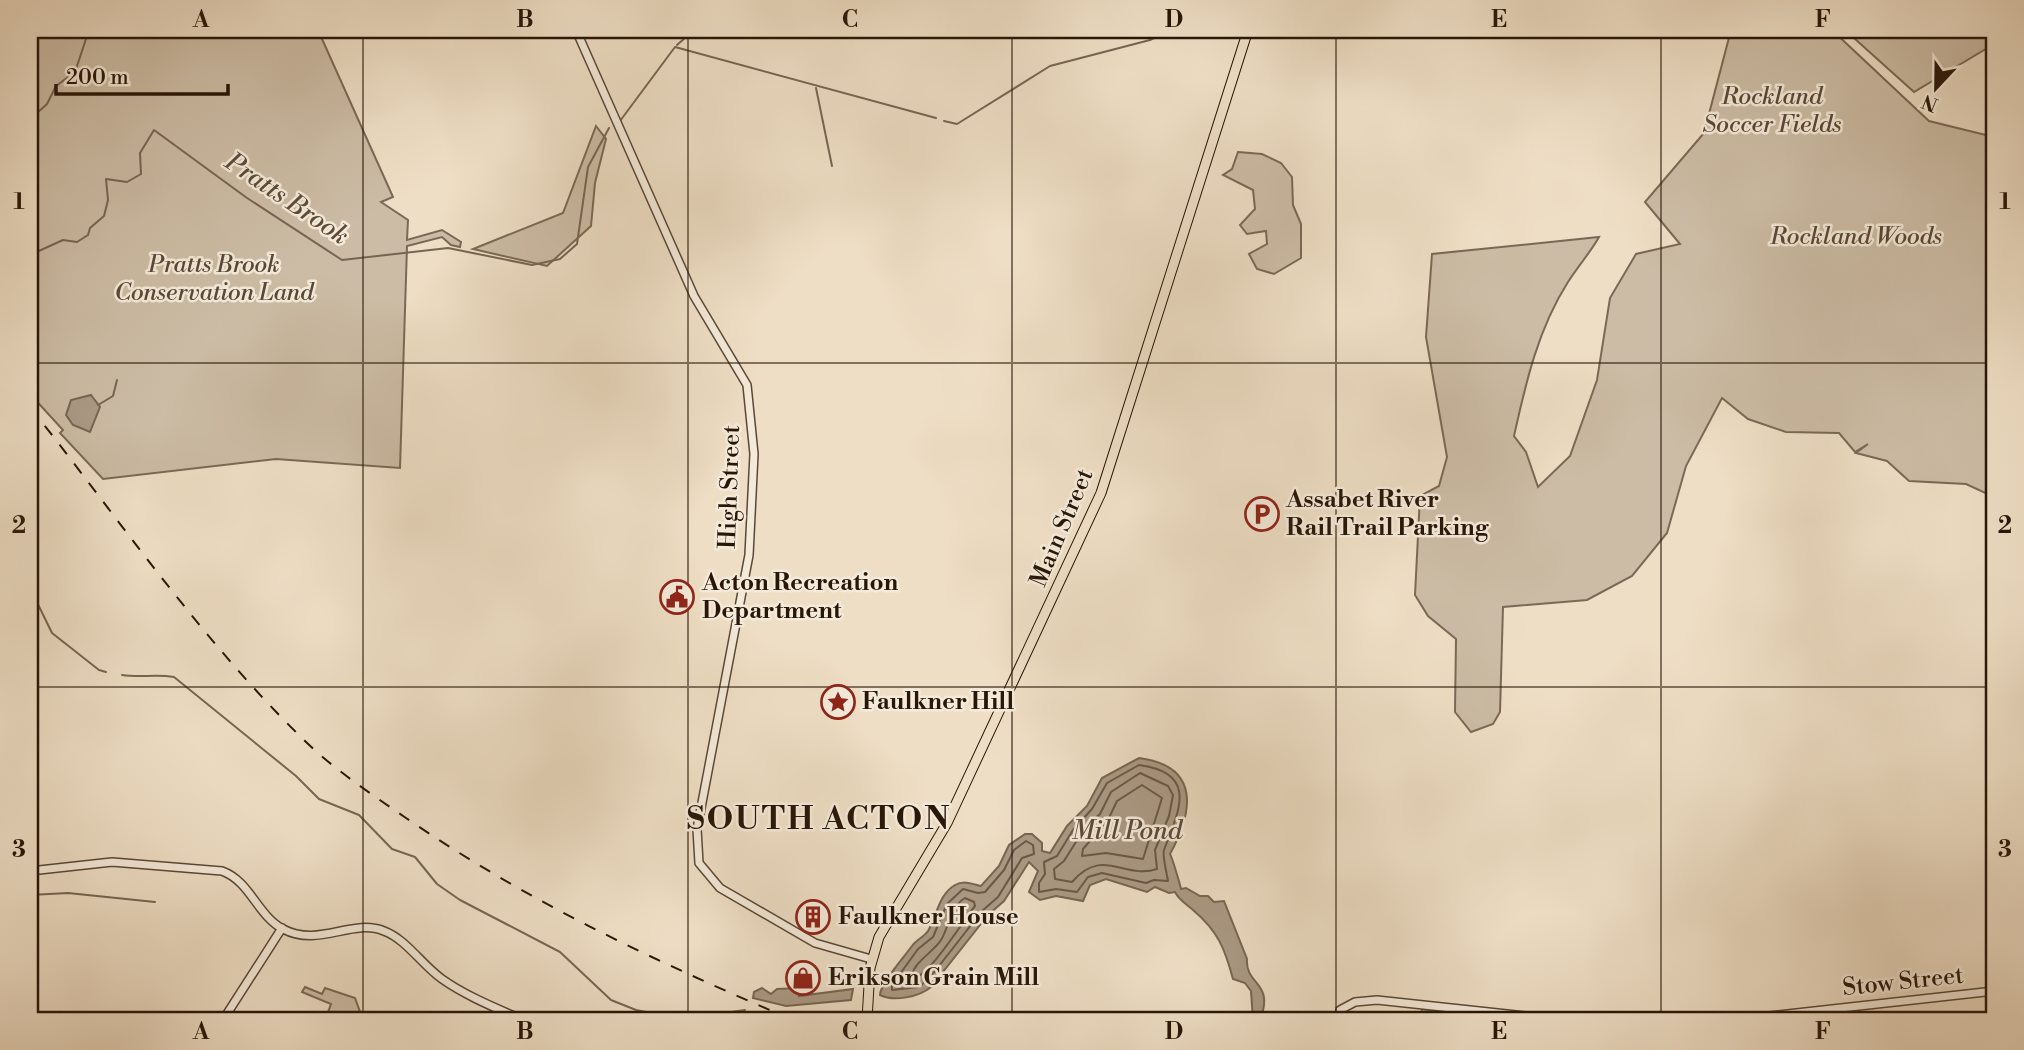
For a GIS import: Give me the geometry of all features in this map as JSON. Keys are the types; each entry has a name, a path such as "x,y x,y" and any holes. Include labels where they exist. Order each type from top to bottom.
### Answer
{"main road":[{"name":"Main Street","path":"867,1020 871,959 885,925 923,867 947,823 1095,508 1248,30"}],"street":[{"name":"High Street","path":"576,30 694,296 741,370 751,400 754,494 749,555 699,819 696,843 699,863 720,888 776,922 825,947 871,959"},
{"path":"30,871 112,862 219,870 239,881 265,915 282,928 313,936 362,928 384,930 450,984 523,1020"},
{"path":"223,1020 282,928"},
{"name":"Stow Street","path":"1733,1020 1994,991"},
{"path":"1343,1020 1340,1010 1359,1001 1386,1000 1564,1020"}],"green space":[{"name":"Pratts Brook Conservation Land","path":"30,30 318,30 393,197 381,202 408,220 407,240 442,230 461,242 460,247 451,245 442,237 407,246 400,468 276,459 103,479 60,433 63,430 30,394"},
{"path":"1731,30 1832,30 1929,121 1994,137 1994,497 1966,484 1909,481 1887,461 1856,453 1868,444 1855,452 1839,433 1786,432 1748,419 1722,398 1686,466 1667,533 1632,576 1587,600 1503,607 1500,712 1493,724 1471,732 1455,712 1456,639 1428,616 1415,595 1420,496 1439,486 1447,457 1426,337 1432,254 1599,237 1568,282 1549,318 1534,356 1523,396 1514,436 1526,452 1538,487 1570,456 1597,380 1610,298 1636,254 1680,244 1645,202 1704,133"},
{"path":"1845,30 1994,30 1994,44 1914,92"},
{"path":"596,126 606,139 595,183 591,226 547,266 473,249 563,213"},
{"path":"1238,152 1262,154 1281,163 1292,177 1293,205 1301,224 1301,258 1274,274 1257,269 1249,254 1267,244 1266,231 1247,234 1240,225 1255,209 1253,190 1223,175 1232,169"},
{"path":"305,987 322,994 325,988 355,998 363,1020 325,1020 331,1004 302,992"},
{"path":"1422,1009 1523,1020 1421,1020"}],"water":[{"path":"91,395 100,407 90,432 73,425 66,415 71,400"},
{"name":"Mill Pond","path":"1139,758 1173,770 1182,781 1187,807 1184,822 1170,854 1181,889 1186,888 1200,896 1208,896 1214,902 1224,901 1247,959 1250,974 1262,991 1264,1007 1260,1020 1253,1020 1251,991 1245,983 1233,979 1215,933 1175,892 1169,893 1155,887 1147,892 1106,879 1090,885 1083,901 1056,896 1040,900 1029,892 1038,871 1029,862 1004,901 988,915 931,987 906,997 880,995 893,970 928,931 941,900 949,889 962,883 981,886 999,866 1009,845 1025,834 1032,834 1042,843 1042,851 1050,853 1067,826 1087,806 1102,778"},
{"path":"762,988 771,994 777,989 799,988 799,996 853,989 851,1000 786,1006 753,998 754,992"}],"waterway":[{"path":"30,113 37,113 47,104 56,86 75,72 88,33 84,30"},
{"path":"677,45 694,30"},
{"name":"Pratts Brook","path":"944,121 957,124 1050,66 1150,40 1171,30"},
{"name":"Pratts Brook","path":"620,121 675,47 936,118"},
{"path":"816,88 832,166"},
{"name":"Pratts Brook","path":"30,255 63,240 77,242 88,235 90,228 104,216 108,200 106,179 127,182 141,174 140,153 154,130 247,198 342,260 448,248 532,265 560,259 577,244 588,167 609,128"},
{"path":"98,405 113,396 117,380"},
{"path":"30,588 52,633 99,670 106,672"},
{"path":"122,675 174,677 296,776 319,799 359,815 392,849 415,857 437,884 460,900 560,952 611,1000 636,1010 667,1016 697,1017 745,1010"},
{"path":"30,895 68,893 155,902"}],"railway":[{"path":"30,407 196,621 267,703 329,762 453,849 547,904 643,953 793,1020"}],"place":[{"name":"Assabet River Rail Trail Parking","path":"1262,514"},
{"name":"Acton Recreation Department","path":"677,597"},
{"name":"Faulkner Hill","path":"838,702"},
{"name":"Faulkner House","path":"813,917"},
{"name":"Erikson Grain Mill","path":"803,978"}],"district":[{"name":"SOUTH ACTON","path":"819,819"}],"park label":[{"name":"Rockland Soccer Fields","path":"1772,111"},
{"name":"Rockland Woods","path":"1856,237"}]}
